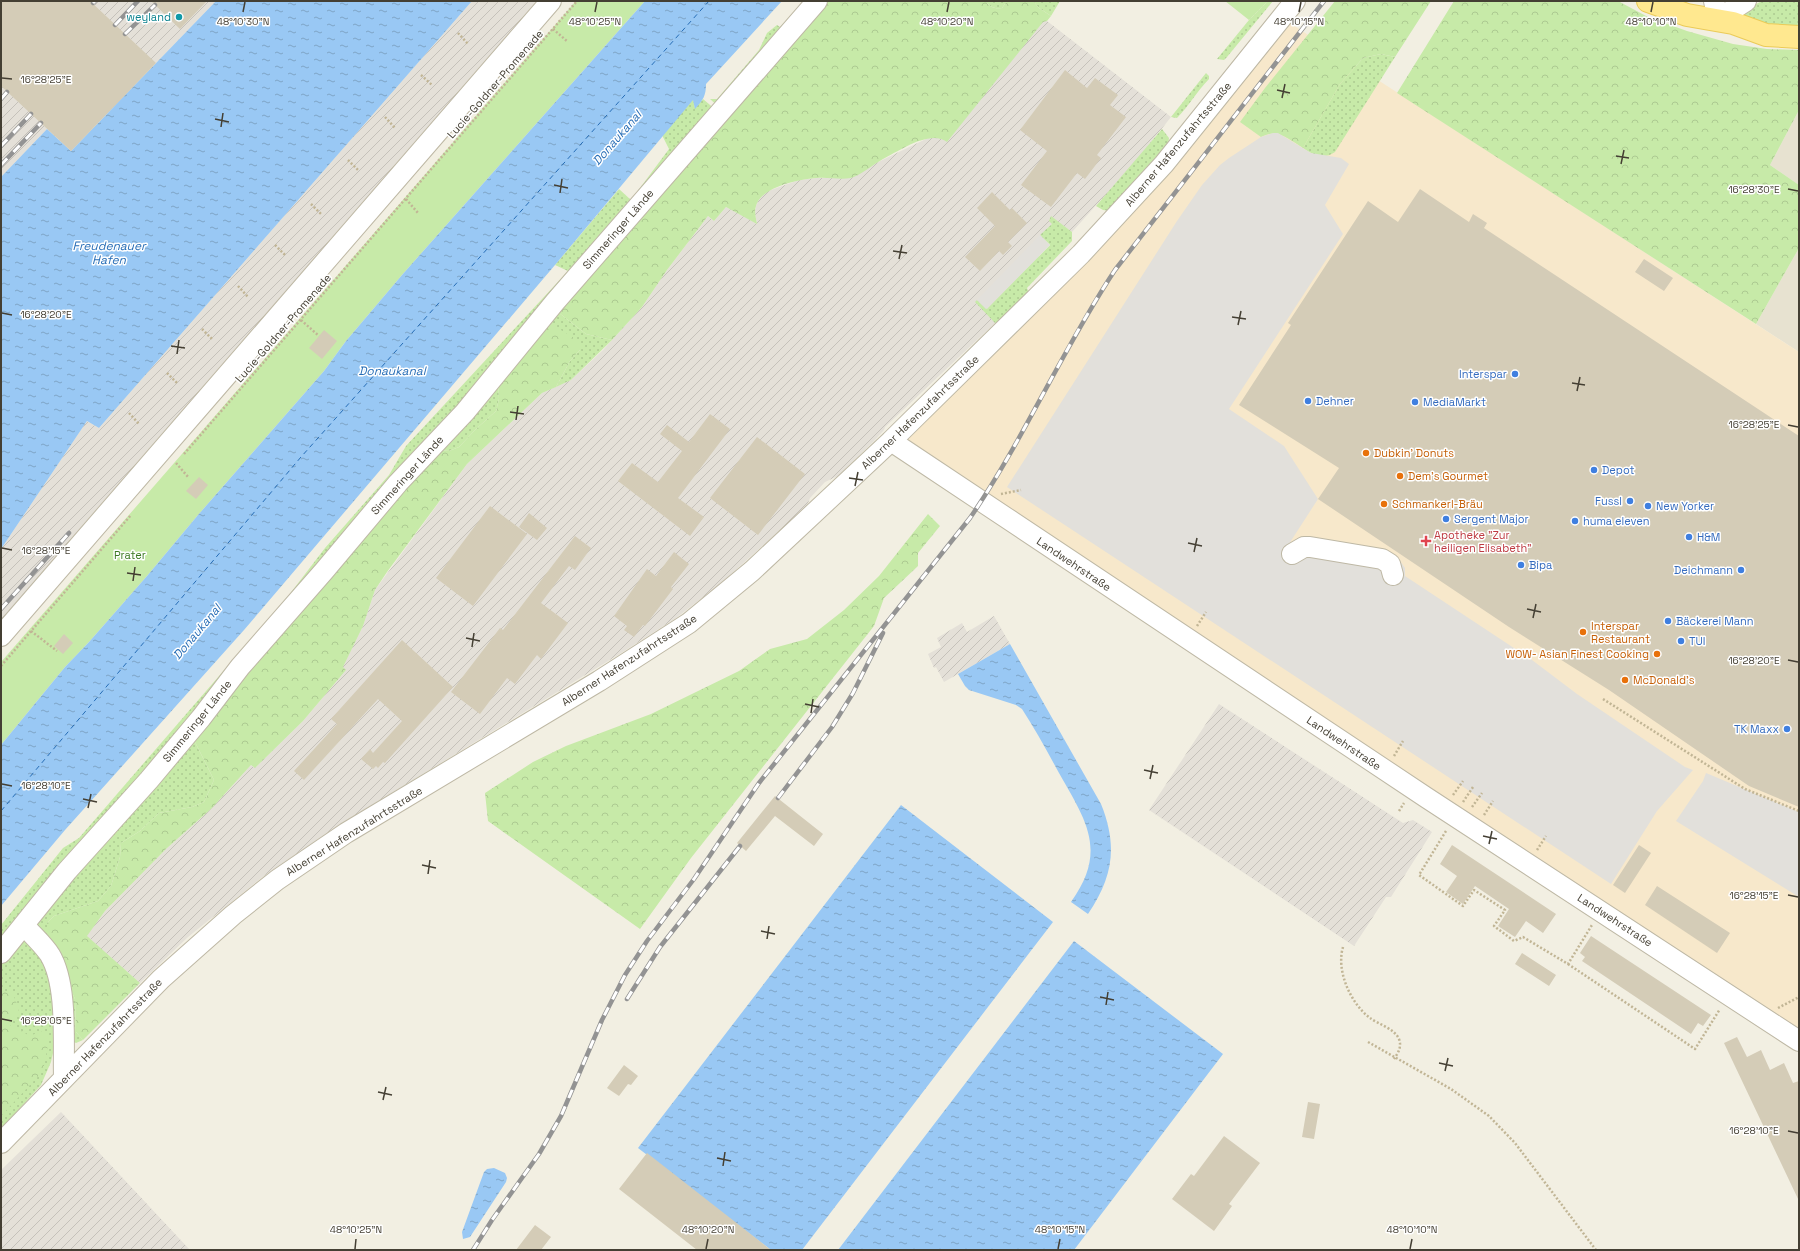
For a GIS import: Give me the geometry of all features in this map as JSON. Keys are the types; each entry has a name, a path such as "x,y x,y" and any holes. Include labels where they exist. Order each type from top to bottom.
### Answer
{"main road":[{"path":"1648,1 1687,16 1716,10 1766,35 1799,37"}],"street":[{"path":"1,636 551,1"},
{"name":"Simmeringer Lände","path":"1,953 67,871 149,780 201,718 240,667 398,483 465,412 555,302 817,1"},
{"name":"Alberner Hafenzufahrtsstraße","path":"1,1143 161,979 233,914 277,880 346,833 599,681 689,623 752,571 891,441 1003,332 1144,186 1295,1"},
{"path":"1716,10 1746,1"},
{"name":"Landwehrstraße","path":"891,441 1427,798 1799,1041"},
{"path":"1292,554 1304,547 1310,547 1382,559 1390,564 1393,575"},
{"path":"24,925 49,954 57,970 62,986 64,1078"}],"path":[{"name":"Lucie-Goldner-Promenade","path":"171,469 577,1"},
{"path":"553,29 568,42"},
{"path":"458,33 468,44"},
{"path":"421,75 432,85"},
{"path":"385,117 396,128"},
{"path":"348,160 358,170"},
{"path":"406,199 418,213"},
{"path":"311,204 322,214"},
{"path":"275,245 285,255"},
{"path":"238,286 248,297"},
{"path":"301,320 319,336"},
{"path":"202,329 213,340"},
{"path":"167,373 177,383"},
{"path":"129,414 139,424"},
{"path":"176,463 189,478"},
{"path":"994,495 1022,490"},
{"path":"1,666 134,511"},
{"path":"1196,626 1206,612"},
{"path":"31,631 57,651"},
{"path":"1603,699 1745,789 1799,811"},
{"path":"1393,757 1403,741"},
{"path":"1453,796 1463,781"},
{"path":"1462,803 1473,787"},
{"path":"1471,808 1482,793"},
{"path":"1483,816 1494,801"},
{"path":"1448,827 1419,875 1463,906 1474,890 1505,910 1494,926 1514,941 1523,937 1568,964 1695,1049 1721,1007"},
{"path":"1536,851 1546,836"},
{"path":"1568,964 1602,911"},
{"path":"1344,947 1341,956 1341,966 1346,983 1355,1000 1369,1017 1393,1032 1399,1038 1399,1053 1394,1059"},
{"path":"1777,1009 1799,997"},
{"path":"1368,1042 1394,1059 1451,1089 1489,1116 1515,1142 1596,1250"}],"shaded area":[{"path":"1,1 216,1 71,151 47,129 1,177"},
{"path":"472,1 562,1 1,642 1,549 87,421 99,428"},
{"path":"1282,18 1799,352 1799,1041 891,441 998,338"},
{"path":"1047,21 1171,117 1135,162 1072,232 1051,217 1052,224 1026,288 995,323 885,427 874,441 838,476 825,482 810,498 807,506 720,584 676,618 339,825 265,875 188,937 140,983 86,936 105,911 166,849 212,808 251,765 255,768 303,721 346,670 342,668 363,626 375,590 467,464 542,393 571,380 603,350 642,307 667,270 708,216 714,221 726,207 757,223 755,214 756,206 760,197 768,191 799,180 817,178 851,178 874,164 930,137 941,138 1043,22"},
{"path":"1799,110 1799,185 1770,165"},
{"path":"1278,133 1311,153 1341,158 1349,164 1325,205 1343,234 1229,409 1284,446 1318,499 1287,547 1300,539 1398,558 1405,568 1405,576 1532,660 1577,694 1685,767 1693,770 1657,811 1611,884 1007,487 1177,221 1202,185 1220,165 1229,158 1261,137"},
{"path":"1040,235 1050,245 986,309 977,300"},
{"path":"1799,248 1799,352 1756,324"},
{"path":"994,616 1010,644 944,682 936,667 934,668 928,654 941,647 937,638 962,623 967,632"},
{"path":"1219,704 1403,823 1413,820 1432,832 1391,897 1386,897 1354,946 1149,810"},
{"path":"1706,773 1799,812 1799,897 1676,821 1703,781"},
{"path":"61,1112 190,1250 1,1250 1,1170"}],"green space":[{"name":"Prater","path":"576,1 645,1 402,275 346,341 324,371 198,515 147,576 65,667 1,745 1,662"},
{"path":"804,1 811,1 719,107 710,99 717,99 759,50 767,33 777,25 780,27"},
{"path":"823,1 985,1 994,8 1002,8 1007,1 1033,1 1039,8 1051,16 1047,21 1043,22 947,142 932,138 915,143 883,159 851,178 809,179 782,185 773,189 759,199 755,213 757,224 726,207 714,221 708,216 667,270 642,307 612,340 586,334 554,309"},
{"path":"985,1 1007,1 1002,8 994,8"},
{"path":"1033,1 1060,1 1051,16 1039,8"},
{"path":"1225,1 1268,1 1249,20"},
{"path":"1268,1 1273,1 1227,57 1224,60 1217,59 1249,20"},
{"path":"1335,1 1431,1 1395,57 1381,54 1363,58 1340,84 1303,148 1288,138 1278,134 1261,137 1240,122 1265,88"},
{"path":"1454,1 1618,1 1648,17 1687,31 1733,44 1767,49 1799,50 1799,110 1770,165 1799,185 1799,248 1756,324 1397,93"},
{"path":"1762,1 1799,1 1799,29 1761,26 1737,14"},
{"path":"1381,54 1395,57 1335,152 1327,156 1319,156 1303,148 1340,84 1363,58"},
{"path":"1206,73 1209,76 1209,79 1177,118 1171,117"},
{"path":"693,99 695,108 703,99 716,110 1,946 1,925 63,848 79,838 289,595 325,548 389,475 406,446 568,271 555,265 619,189 631,200 669,149 662,135"},
{"path":"1162,129 1169,138 1168,145 1110,211 1103,210 1096,206"},
{"path":"1051,216 1072,232 1072,241 1027,288 1029,293 1000,322 995,323 975,302 977,300 987,309 1050,245 1040,235 1052,224 1049,221"},
{"path":"554,309 586,334 612,340 571,380 556,387 570,361 580,350 544,320"},
{"path":"544,320 581,342 580,350 570,361 556,387 542,393 467,464 375,590 363,626 343,667 346,670 303,721 255,768 251,765 212,808 166,849 105,911 87,936 140,983 83,1040 76,1032 75,999 47,936 47,923 54,916 98,901 111,886 120,857 121,843 140,831 159,813 192,807 204,802 214,780 192,736 239,674 441,450 449,451 459,447 496,411 499,399 498,375"},
{"path":"498,375 499,399 496,411 459,447 449,451 441,450"},
{"path":"928,514 940,526 918,553 918,566 884,598 874,626 691,858 640,929 488,821 485,793 533,762 566,746 651,714 739,671 770,649 807,639 844,610 879,576"},
{"path":"192,736 214,780 204,802 192,807 159,813 140,831 121,843 120,857 111,886 98,901 54,916 47,923 47,936 59,960 33,919"},
{"path":"26,937 48,963 57,1035 51,1062 41,1085 1,1129 1,960"},
{"path":"66,978 75,999 76,1032 83,1040 76,1043 72,1041"},
{"path":"12,991 19,1010 8,1024 30,1036 41,1031 47,1036 48,1045 43,1071 1,1116 1,992"}],"water":[{"name":"Freudenauer Hafen","path":"216,1 472,1 99,428 87,421 1,549 1,177 47,129 71,151"},
{"name":"Donaukanal","path":"645,1 782,1 706,84 705,95 698,106 695,109 693,100 555,265 244,630 65,830 1,906 1,745 65,667 147,576 198,515 324,371 346,341 402,275"},
{"path":"1010,644 1101,804 1106,819 1110,834 1111,848 1108,874 1103,887 1088,914 1071,902 1089,867 1091,851 1089,836 1077,806 1041,740 1022,709 1016,705 969,690 958,674"},
{"path":"901,805 1053,922 802,1250 771,1250 638,1148"},
{"path":"1074,941 1223,1054 1074,1250 838,1250"},
{"path":"494,1168 505,1173 507,1178 506,1182 470,1237 463,1239 462,1232 484,1172 487,1169"}],"building":[{"path":"1,1 90,1 156,63 71,151 1,86"},
{"name":"weyland","path":"151,1 207,1 180,29"},
{"path":"1065,70 1087,88 1095,78 1118,95 1110,105 1126,117 1097,155 1101,158 1085,179 1077,173 1051,207 1021,185 1047,151 1020,130"},
{"name":"huma eleven","path":"1420,189 1469,222 1473,214 1487,223 1484,228 1799,436 1799,807 1749,786 1609,690 1509,627 1318,499 1339,468 1239,405 1291,325 1288,323 1368,201 1398,222"},
{"path":"992,192 1010,210 1012,208 1027,223 1008,242 1012,246 1003,255 999,251 980,271 965,257 995,226 977,208"},
{"path":"1644,259 1673,278 1664,291 1635,272"},
{"path":"324,330 337,341 322,359 309,348"},
{"path":"710,414 730,429 678,498 704,517 690,536 618,481 632,463 658,482 682,451 660,434 667,425 689,442"},
{"path":"757,437 805,474 758,535 710,498"},
{"path":"199,477 208,485 196,499 186,491"},
{"path":"490,506 527,534 473,606 436,578"},
{"path":"529,513 547,528 537,540 519,527"},
{"path":"575,536 591,548 575,570 569,566 541,603 568,623 541,659 537,655 515,684 507,678 480,714 451,692 500,628 503,630"},
{"path":"674,552 689,564 671,587 673,589 645,626 643,625 634,637 624,630 627,626 614,616 647,569 656,576"},
{"path":"64,634 73,643 63,654 54,646"},
{"path":"402,640 453,687 385,763 383,762 378,768 376,766 373,769 361,759 370,749 373,753 402,721 378,699 304,780 294,771 337,724 331,719"},
{"path":"775,796 823,834 814,846 775,816 746,851 737,843"},
{"path":"1452,845 1556,914 1543,933 1526,921 1515,937 1498,926 1509,909 1475,886 1463,904 1446,892 1457,876 1440,864"},
{"path":"1639,845 1651,853 1625,893 1613,885"},
{"path":"1657,886 1730,933 1717,953 1645,905"},
{"path":"1591,936 1711,1015 1703,1026 1698,1023 1691,1034 1582,961 1585,957 1580,953"},
{"path":"1522,953 1556,975 1549,986 1515,964"},
{"path":"1737,1037 1747,1057 1761,1050 1770,1070 1784,1063 1793,1083 1799,1081 1799,1201 1724,1043"},
{"path":"624,1065 638,1076 631,1085 628,1084 619,1096 607,1088"},
{"path":"1308,1102 1320,1104 1314,1139 1302,1137"},
{"path":"1224,1136 1260,1163 1229,1204 1232,1206 1214,1231 1172,1199 1191,1174 1194,1176"},
{"path":"647,1153 771,1250 697,1250 619,1189"},
{"path":"535,1225 551,1237 541,1250 516,1250"}],"ferry route":[{"path":"1,811 301,457 709,1"}],"railway":[{"path":"115,25 138,1"},
{"path":"473,1250 492,1220 539,1154 561,1116 602,1020 625,975 647,941 694,879 759,783 970,518 990,488 1078,331 1115,270 1324,1"},
{"path":"125,34 155,5"},
{"path":"1,99 7,92"},
{"path":"1,146 31,114"},
{"path":"1,165 41,123"},
{"path":"1,609 69,533"},
{"path":"778,798 832,727 853,693 883,633"},
{"path":"627,999 660,947 740,846"}],"place":[{"name":"weyland","path":"179,17"},
{"name":"Interspar","path":"1515,374"},
{"name":"Dehner","path":"1308,401"},
{"name":"MediaMarkt","path":"1415,402"},
{"name":"Dubkin' Donuts","path":"1366,453"},
{"name":"Depot","path":"1594,470"},
{"name":"Dem's Gourmet","path":"1400,476"},
{"name":"Fussl","path":"1630,501"},
{"name":"Schmankerl-Bräu","path":"1384,504"},
{"name":"New Yorker","path":"1648,506"},
{"name":"Sergent Major","path":"1446,519"},
{"name":"huma eleven","path":"1575,521"},
{"name":"H&M","path":"1689,537"},
{"name":"Apotheke \"Zur heiligen Elisabeth\"","path":"1426,541"},
{"name":"Bipa","path":"1521,565"},
{"name":"Deichmann","path":"1741,570"},
{"name":"Bäckerei Mann","path":"1668,621"},
{"name":"Interspar Restaurant","path":"1583,632"},
{"name":"TUI","path":"1681,641"},
{"name":"WOW- Asian Finest Cooking","path":"1657,654"},
{"name":"McDonald's","path":"1625,680"},
{"name":"TK Maxx","path":"1787,729"}]}
